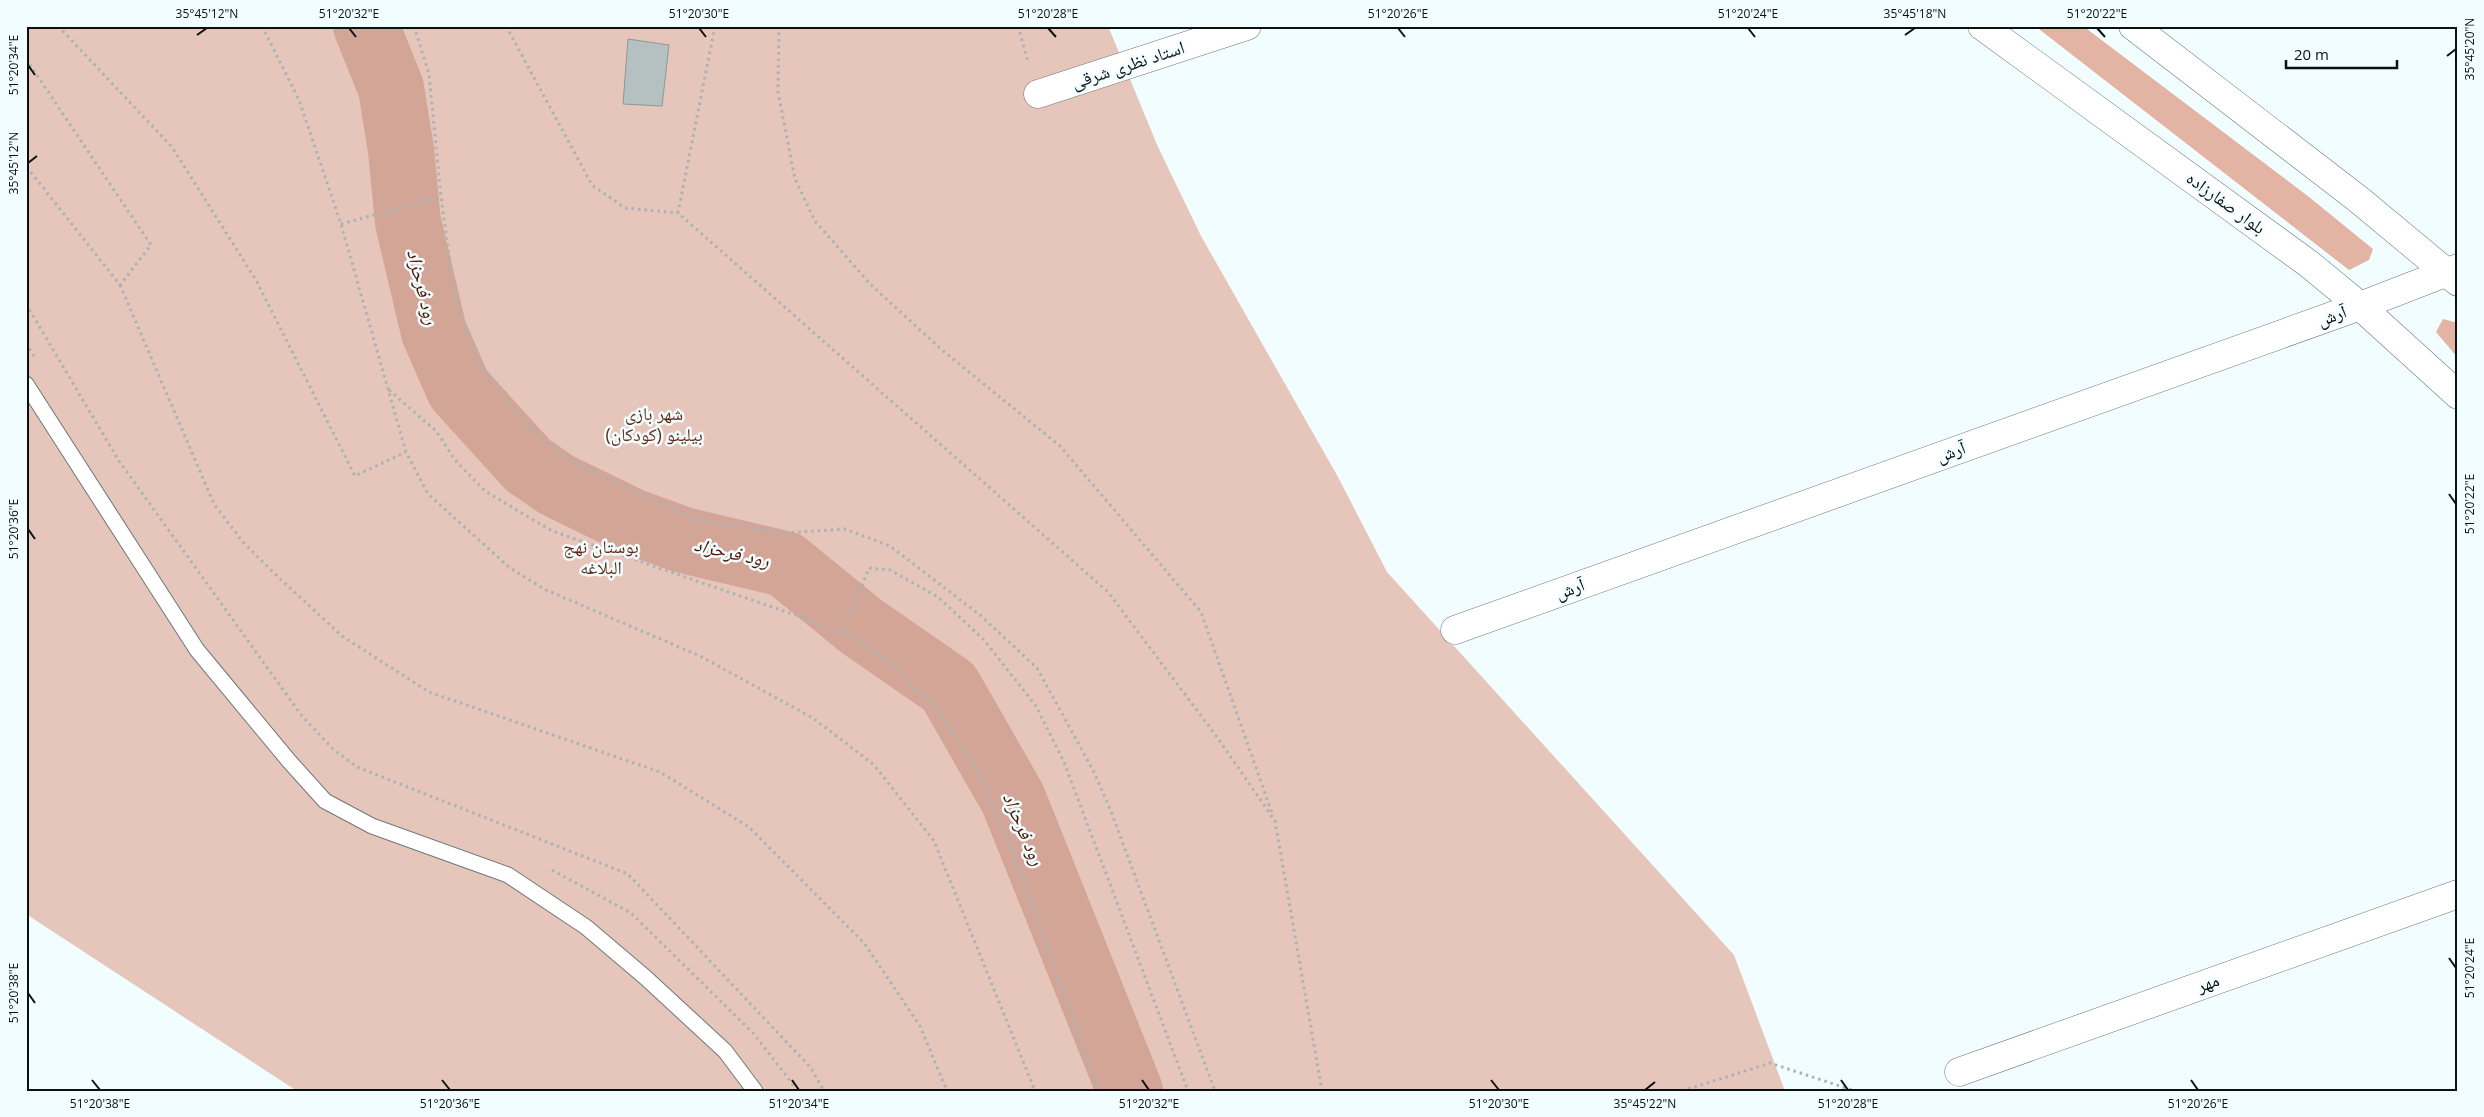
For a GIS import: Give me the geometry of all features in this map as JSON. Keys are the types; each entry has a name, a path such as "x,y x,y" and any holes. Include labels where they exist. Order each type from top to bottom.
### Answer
{"street":[{"name":"استاد نظری شرقی","path":"1038,94 1247,26"},
{"name":"بلوار صفارزاده","path":"1982,26 2309,264 2360,306 2458,395"},
{"path":"2133,26 2454,274"},
{"name":"آرش","path":"1455,630 2454,274"},
{"name":"مهر","path":"1959,1072 2458,894"}],"lane":[{"path":"26,384 197,650 289,761 325,801 372,826 508,875 586,927 646,978 725,1051 755,1091"}],"path":[{"path":"58,26 172,148 256,280 355,476 406,452"},
{"path":"262,26 299,100 341,224 406,452 428,494 510,568 546,590 700,656 813,718 874,765 934,841 1035,1091"},
{"path":"414,26 429,74 441,197 455,298 479,362 515,411 544,441 580,466 655,501 706,522 786,533 845,529 890,546 980,615 1037,668 1094,772 1112,814 1215,1091"},
{"path":"506,26 592,185 625,208 678,213 1108,592 1217,737 1275,821"},
{"path":"678,213 715,26"},
{"path":"779,26 778,92 794,179 815,221 877,291 942,350 1060,446 1201,612 1275,821 1322,1091"},
{"path":"26,59 151,245 120,285"},
{"path":"26,166 120,285 214,504 242,541 342,636 429,692 660,772 749,827 864,943 920,1026 947,1091"},
{"path":"341,224 441,197"},
{"path":"26,304 119,461 302,716 332,749 357,767 628,874 805,1062 824,1091"},
{"path":"26,343 36,360"},
{"path":"388,389 436,431 456,460 485,491 552,531 804,618 852,637 888,661 936,710 980,774 1019,867 1099,1091"},
{"path":"842,634 869,568 890,570 938,597 984,640 1036,706 1064,762 1188,1091"},
{"path":"549,868 631,912 754,1034 798,1091"},
{"path":"1682,1091 1770,1063 1855,1091"}],"green space":[{"name":"بوستان نهج البلاغه","path":"26,26 1108,26 1158,147 1201,236 1338,477 1387,572 1734,955 1785,1091 297,1091 26,914"}],"shaded area":[{"path":"2035,26 2083,26 2309,197 2373,249 2369,260 2349,270"},
{"path":"2443,319 2458,323 2458,358 2436,332"}],"building":[{"path":"628,39 669,45 662,106 623,104"}],"waterway":[{"name":"رود فرحزاد","path":"366,26 391,88 401,150 408,222 434,332 459,389 528,465 557,485 631,521 683,540 785,564 861,626 949,687 1013,799 1130,1091"}],"park label":[{"name":"شهر بازی بیلینو (کودکان)","path":"654,424"}]}
